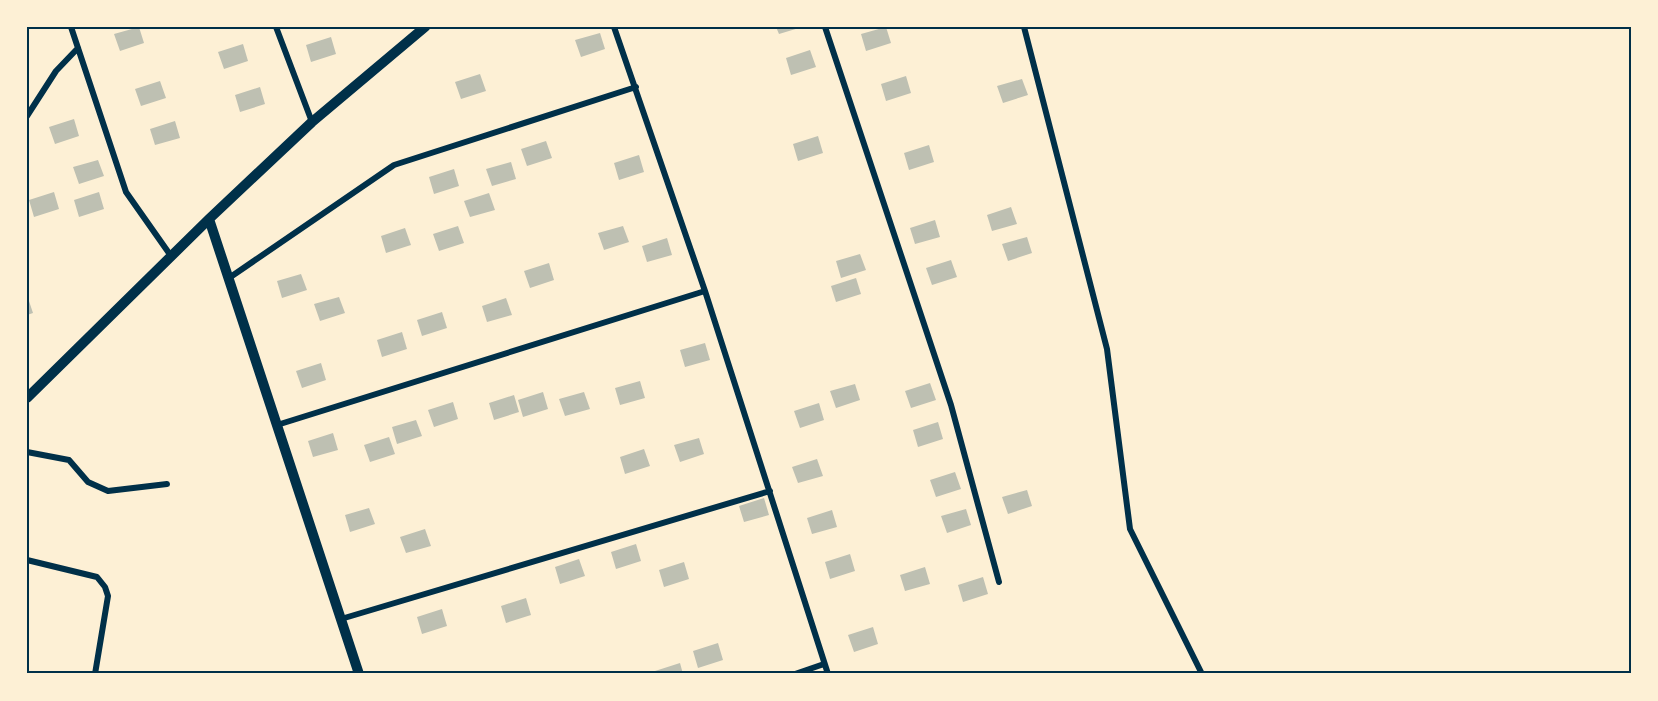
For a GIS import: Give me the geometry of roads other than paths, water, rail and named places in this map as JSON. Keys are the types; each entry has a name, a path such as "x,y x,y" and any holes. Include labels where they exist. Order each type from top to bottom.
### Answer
{"street":[{"path":"70,27 126,192 171,256"},
{"path":"276,27 312,122"},
{"path":"27,398 209,219 312,122 424,27"},
{"path":"614,27 705,291 828,674"},
{"path":"825,27 951,405 999,582"},
{"path":"1024,27 1107,349 1130,530 1202,674"},
{"path":"27,116 56,71 78,48"},
{"path":"229,278 393,165 636,87"},
{"path":"209,219 359,674"},
{"path":"277,425 705,291"},
{"path":"27,452 69,460 88,482 108,491 167,484"},
{"path":"341,619 770,491"},
{"path":"27,560 97,577 105,587 108,596 95,674"},
{"path":"795,674 824,664"}]}
